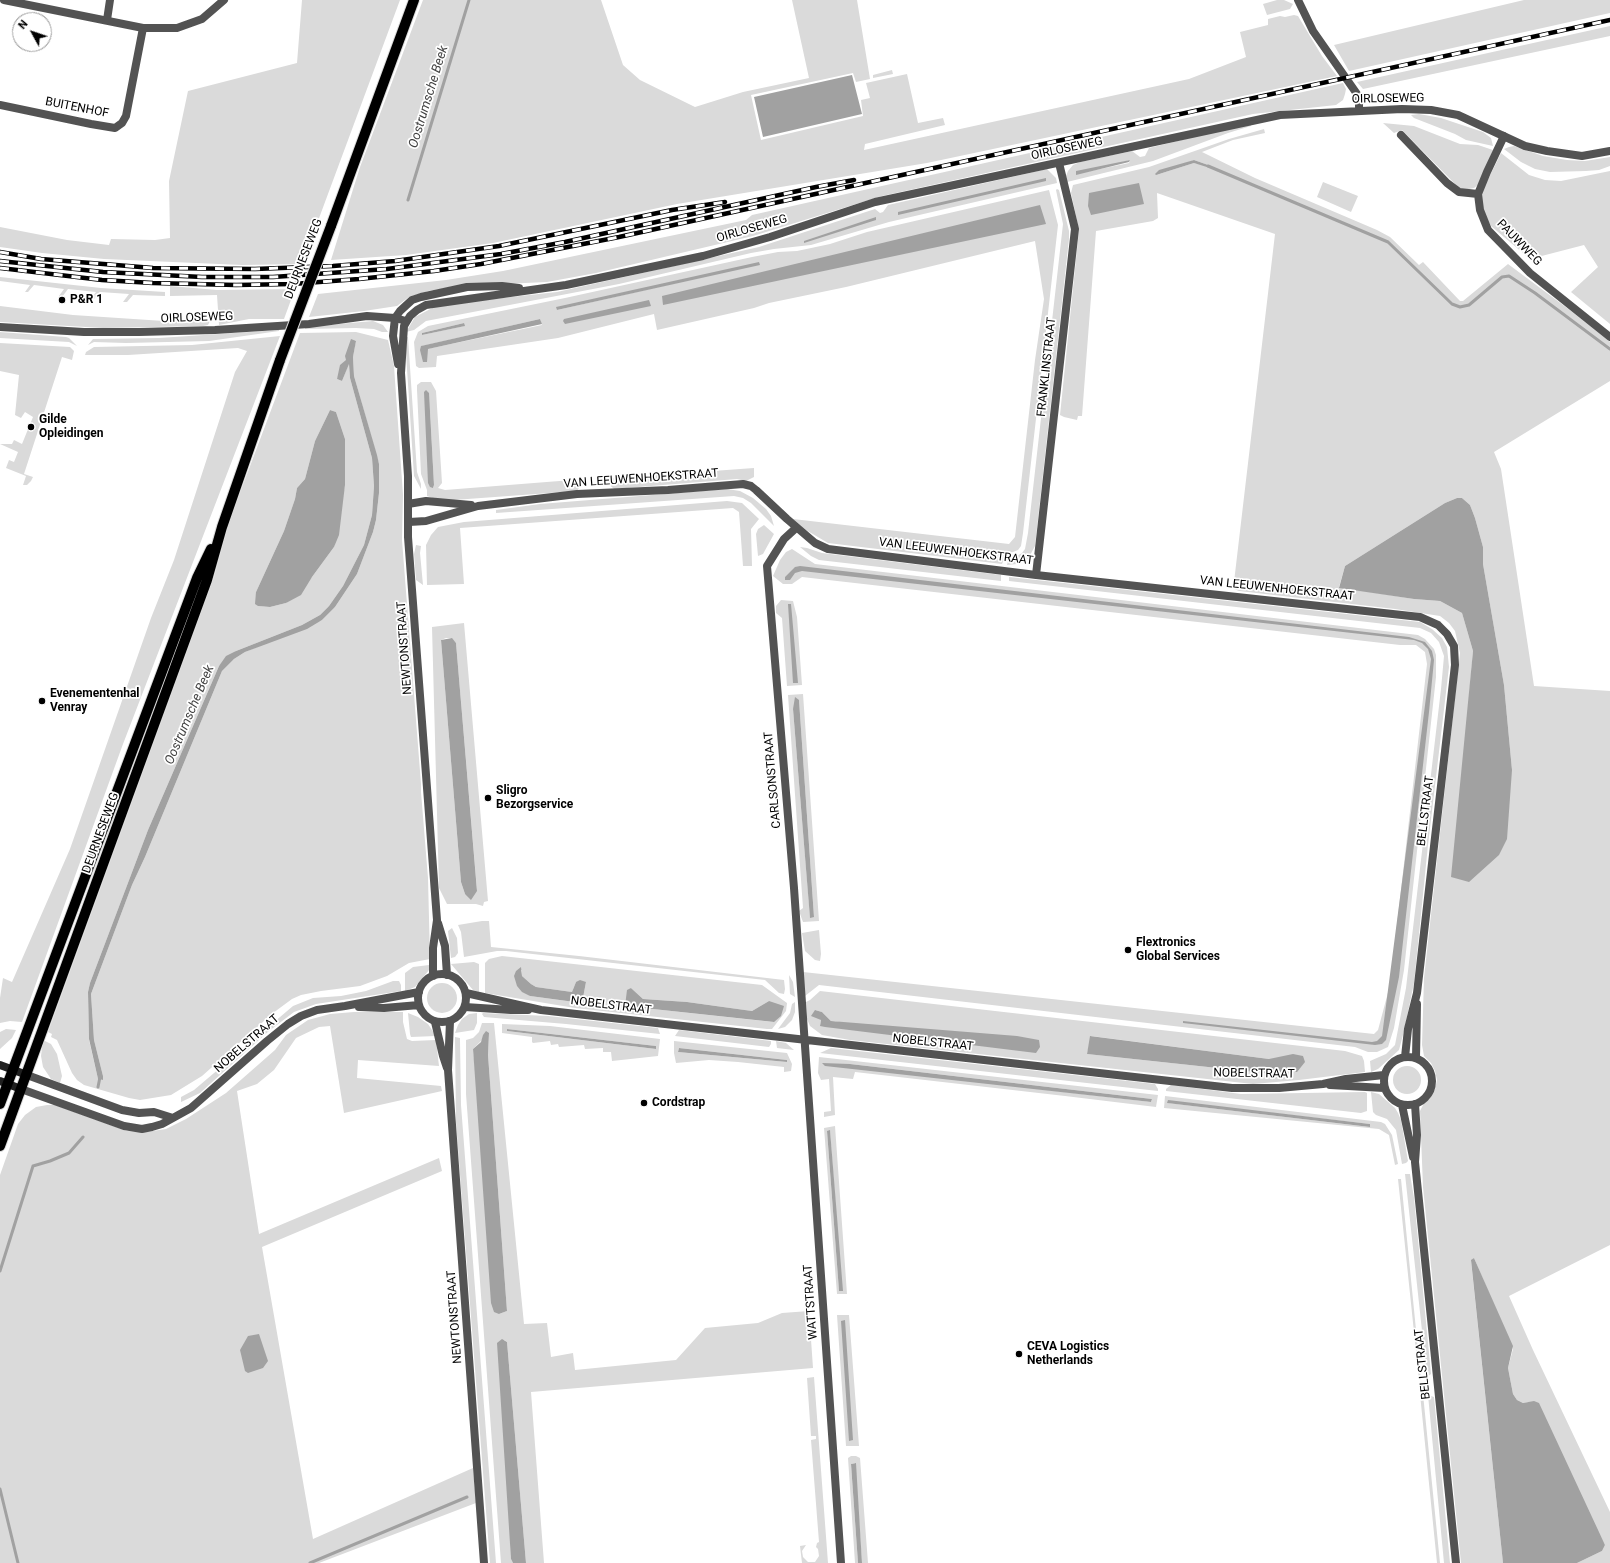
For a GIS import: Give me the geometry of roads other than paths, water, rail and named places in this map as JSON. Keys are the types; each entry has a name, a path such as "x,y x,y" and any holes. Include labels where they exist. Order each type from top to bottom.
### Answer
{"main road":[{"name":"DEURNESEWEG","path":"0,1146 207,580 222,527 280,360 414,0"},
{"name":"DEURNESEWEG","path":"0,1104 4,1082 12,1070 197,578 222,527"},
{"path":"0,1065 27,1075"},
{"path":"4,1082 21,1089"}],"street":[{"path":"6,0 143,28 177,28 202,19 224,0"},
{"path":"107,20 110,0"},
{"path":"1298,0 1313,31 1357,94 1359,99 1359,111"},
{"name":"BUITENHOF","path":"0,105 115,128 122,123 126,116 143,28"},
{"name":"OIRLOSEWEG","path":"0,327 84,332 139,332 215,330 309,324 367,316 395,318 406,321 417,310 426,305 566,285 702,256 770,237 875,202 1280,115 1402,109 1431,110 1458,115 1525,146 1547,152 1582,156 1610,151"},
{"path":"1401,135 1447,183 1459,192 1478,194 1504,136"},
{"name":"FRANKLINSTRAAT","path":"1036,575 1075,229 1059,163"},
{"name":"PAUWWEG","path":"1478,194 1480,210 1488,230 1530,273 1610,337"},
{"name":"OIRLOSEWEG","path":"395,318 412,300 421,297 459,289 502,286 530,289"},
{"name":"NEWTONSTRAAT","path":"395,318 393,336 401,373"},
{"name":"NEWTONSTRAAT","path":"406,321 402,335 401,373 408,476 408,537 437,920 433,948 433,976"},
{"name":"VAN LEEUWENHOEKSTRAAT","path":"409,522 426,521 478,506 577,494 668,490 743,484 751,486 815,544 828,549 1036,575 1420,617 1438,625 1447,634"},
{"name":"VAN LEEUWENHOEKSTRAAT","path":"408,504 426,501 478,506"},
{"name":"CARLSONSTRAAT","path":"796,528 784,539 767,566 794,880 805,1040"},
{"name":"BELLSTRAAT","path":"1405,1056 1408,1029 1417,993 1455,665 1454,646 1447,634"},
{"name":"NEWTONSTRAAT","path":"437,920 445,946 447,974"},
{"path":"447,974 460,982 466,993 465,1007 459,1016 450,1021 443,1023 435,1022 425,1016 419,1005 419,992 424,982 433,976 447,974"},
{"name":"NOBELSTRAAT","path":"21,1089 124,1126 136,1128 152,1127 185,1112 201,1100 267,1041 295,1020 317,1010 419,992"},
{"name":"NOBELSTRAAT","path":"466,993 541,1010 1232,1088 1279,1088 1323,1084 1346,1079 1384,1075"},
{"name":"BELLSTRAAT","path":"1416,1058 1418,1030 1417,993"},
{"name":"NOBELSTRAAT","path":"344,1006 384,1008 419,1005"},
{"name":"NOBELSTRAAT","path":"465,1007 541,1010"},
{"name":"NEWTONSTRAAT","path":"450,1021 448,1070 484,1563"},
{"name":"NEWTONSTRAAT","path":"435,1022 448,1070"},
{"name":"WATTSTRAAT","path":"805,1040 841,1563"},
{"path":"1405,1056 1416,1058 1427,1066 1430,1071 1432,1085 1426,1097 1415,1104 1402,1105 1391,1099 1384,1088 1384,1075 1386,1068 1397,1058 1405,1056"},
{"path":"27,1075 122,1110 139,1113 154,1112 173,1118"},
{"name":"NOBELSTRAAT","path":"1323,1084 1345,1087 1384,1088"},
{"name":"BELLSTRAAT","path":"1415,1104 1417,1134 1415,1162 1456,1563"},
{"name":"BELLSTRAAT","path":"1402,1105 1415,1162"}],"waterway":[{"name":"Oostrumsche Beek","path":"408,200 469,0"},
{"path":"1208,166 1388,242 1452,304 1460,307 1469,305 1502,277 1509,276 1535,293 1610,349"},
{"name":"Oostrumsche Beek","path":"98,1087 100,1077"},
{"name":"Oostrumsche Beek","path":"0,1271 33,1166 69,1153 83,1137"},
{"name":"Oostrumsche Beek","path":"0,1489 18,1563"},
{"path":"310,1563 467,1497"}],"railway":[{"path":"0,268 102,280 236,285 293,284 359,279 434,271 481,264 619,237 1610,20"},
{"path":"0,261 103,272 202,277 273,277 387,269 501,254 565,242 854,180"},
{"path":"0,252 41,259 153,268 255,269 333,266 395,261 499,246 672,210 725,202"}],"place":[{"name":"P&R 1","path":"62,300"},
{"name":"Gilde Opleidingen","path":"31,427"},
{"name":"Evenementenhal Venray","path":"42,701"},
{"name":"Sligro Bezorgservice","path":"488,798"},
{"name":"Flextronics Global Services","path":"1128,950"},
{"name":"Cordstrap","path":"644,1103"},
{"name":"CEVA Logistics Netherlands","path":"1019,1354"}]}
